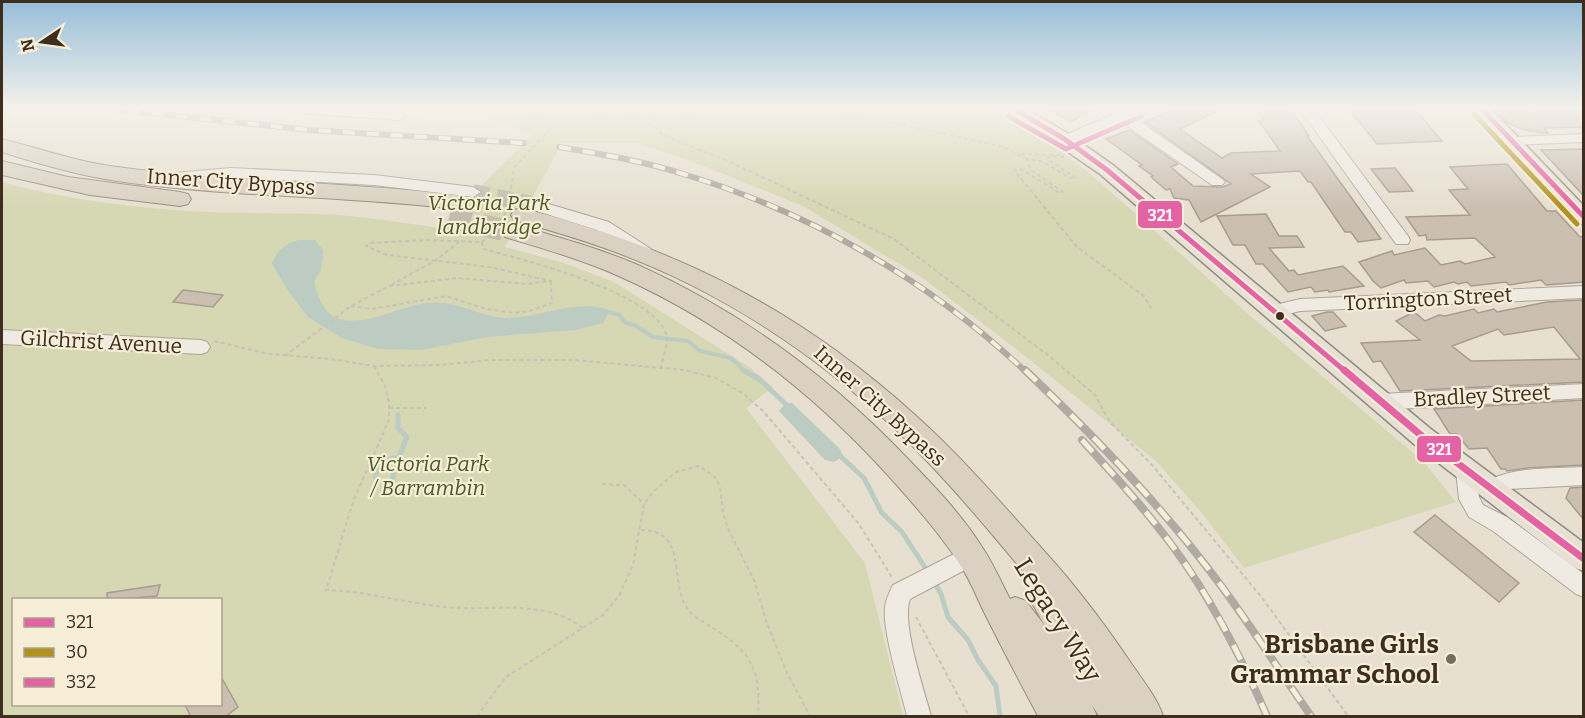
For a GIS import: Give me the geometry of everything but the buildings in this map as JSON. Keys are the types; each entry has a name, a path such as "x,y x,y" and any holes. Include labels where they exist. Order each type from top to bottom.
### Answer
{"highway":[{"name":"Inner City Bypass","path":"2,145 33,156 90,169 160,179 383,192 462,204 353,206 190,200 123,193 32,177 2,168"},
{"name":"Inner City Bypass","path":"1056,717 974,562 934,509 869,436 808,379 744,332 693,301 632,271 552,242 522,217 576,230 684,270 747,304 823,353 905,422 1000,523 1063,596 1116,670 1146,717"},
{"name":"Legacy Way","path":"1000,523 1078,648 1117,717"},
{"name":"Legacy Way","path":"974,562 1008,602 1038,643 1080,717"}],"main road":[{"path":"1057,142 1120,180 1380,402 1466,471 1584,559"},
{"path":"1512,142 1584,218"}],"street":[{"path":"1066,148 1077,142"},
{"path":"1159,142 1217,182"},
{"path":"1330,142 1402,240"},
{"name":"Torrington Street","path":"1273,312 1300,305 1584,292"},
{"name":"Gilchrist Avenue","path":"2,337 201,346"},
{"name":"Bradley Street","path":"1380,402 1584,391"},
{"path":"1466,471 1469,499 1476,511 1500,524 1584,587"},
{"path":"1491,490 1504,481 1584,476"},
{"path":"919,717 897,626 896,606 908,589 942,571 974,562"}],"path":[{"path":"538,142 516,165 511,176 510,202 506,214 496,229 482,242 413,241 370,243 366,246 387,255 490,267 551,281"},
{"path":"678,142 728,161 894,239 1049,356 1095,395 1110,422 1152,465 1249,582 1348,717"},
{"path":"978,142 1020,154 1027,159 1041,161 1076,178 1047,159 1050,156 1062,158 1066,148 1020,154"},
{"path":"1027,159 1029,169 1063,192 1058,192 1020,169 1014,170 1077,247 1144,296 1152,310"},
{"path":"285,356 351,306 436,260 459,242"},
{"path":"482,242 483,249 532,261 586,281 659,319 665,330 666,342 661,366"},
{"path":"389,286 458,278 526,284 551,281"},
{"path":"351,306 359,310 371,309 446,296 497,313 527,312 552,303 551,281"},
{"path":"371,290 373,294"},
{"path":"229,344 285,356 331,359 374,366 438,365 509,359 575,360 661,366 716,378 744,394 764,412 859,524 908,589 969,717"},
{"path":"374,366 384,386 389,420 354,499 326,590 349,590 445,607 528,608 555,612 584,629"},
{"path":"389,408 427,408"},
{"path":"477,717 506,677 603,615 619,596 633,565 644,504 653,492 676,472 699,466 715,477 720,486 723,513 729,531 755,582 766,621 786,673 810,717"},
{"path":"602,484 624,485 644,504"},
{"path":"640,530 654,528 665,533 674,550 675,581 680,596 689,611 746,651 758,690 758,717"}],"green space":[{"name":"Victoria Park / Barrambin","path":"525,142 1044,142 1093,176 1247,313 1424,462 1456,502 1244,568 1201,512 1156,461 1020,352 924,279 803,206 696,163 637,143 562,143 505,247 564,263 614,282 749,367 773,387 746,408 865,563 903,716 2,716 2,182 70,197 140,207 206,212 339,215 439,228"}],"shaded area":[{"path":"299,240 315,240 323,250 320,272 315,280 320,300 326,310 336,318 347,321 375,317 427,303 449,304 490,316 512,318 583,306 607,309 609,312 603,323 575,330 487,337 421,350 378,349 342,338 308,317 289,292 272,264 282,248"},
{"path":"786,403 792,403 840,449 843,456 834,462 825,460 779,411"}],"waterway":[{"path":"609,312 620,315 624,322 636,326 653,337 688,341 700,351 731,358 745,371"},
{"path":"745,371 759,379 789,407"},
{"path":"398,415 398,428 407,437 399,457"},
{"path":"838,454 864,478 882,513 902,532 928,572"},
{"path":"375,477 383,461 399,457"},
{"path":"392,479 399,457"},
{"path":"934,582 941,594 948,617 968,640 978,660 996,686 1000,716"}],"tunnel":[{"path":"473,192 532,204"},
{"path":"449,218 513,232"}],"railway":[{"path":"499,142 524,143"},
{"path":"559,147 668,169 777,208 822,229 909,279 950,308 1026,372"},
{"path":"1025,370 1118,463 1183,537 1231,600 1311,716"},
{"path":"1082,440 1141,506 1188,568 1225,629 1267,716"}],"transit line":[{"name":"332","path":"1053,142 1066,149 1083,142"},
{"name":"321","path":"1068,142 1107,170 1423,437 1584,559"},
{"name":"30","path":"1500,142 1577,224"},
{"name":"321","path":"1513,142 1584,217"}],"place":[{"name":"Brisbane Girls Grammar School","path":"1451,659"}],"park label":[{"name":"Victoria Park landbridge","path":"489,215"}]}
